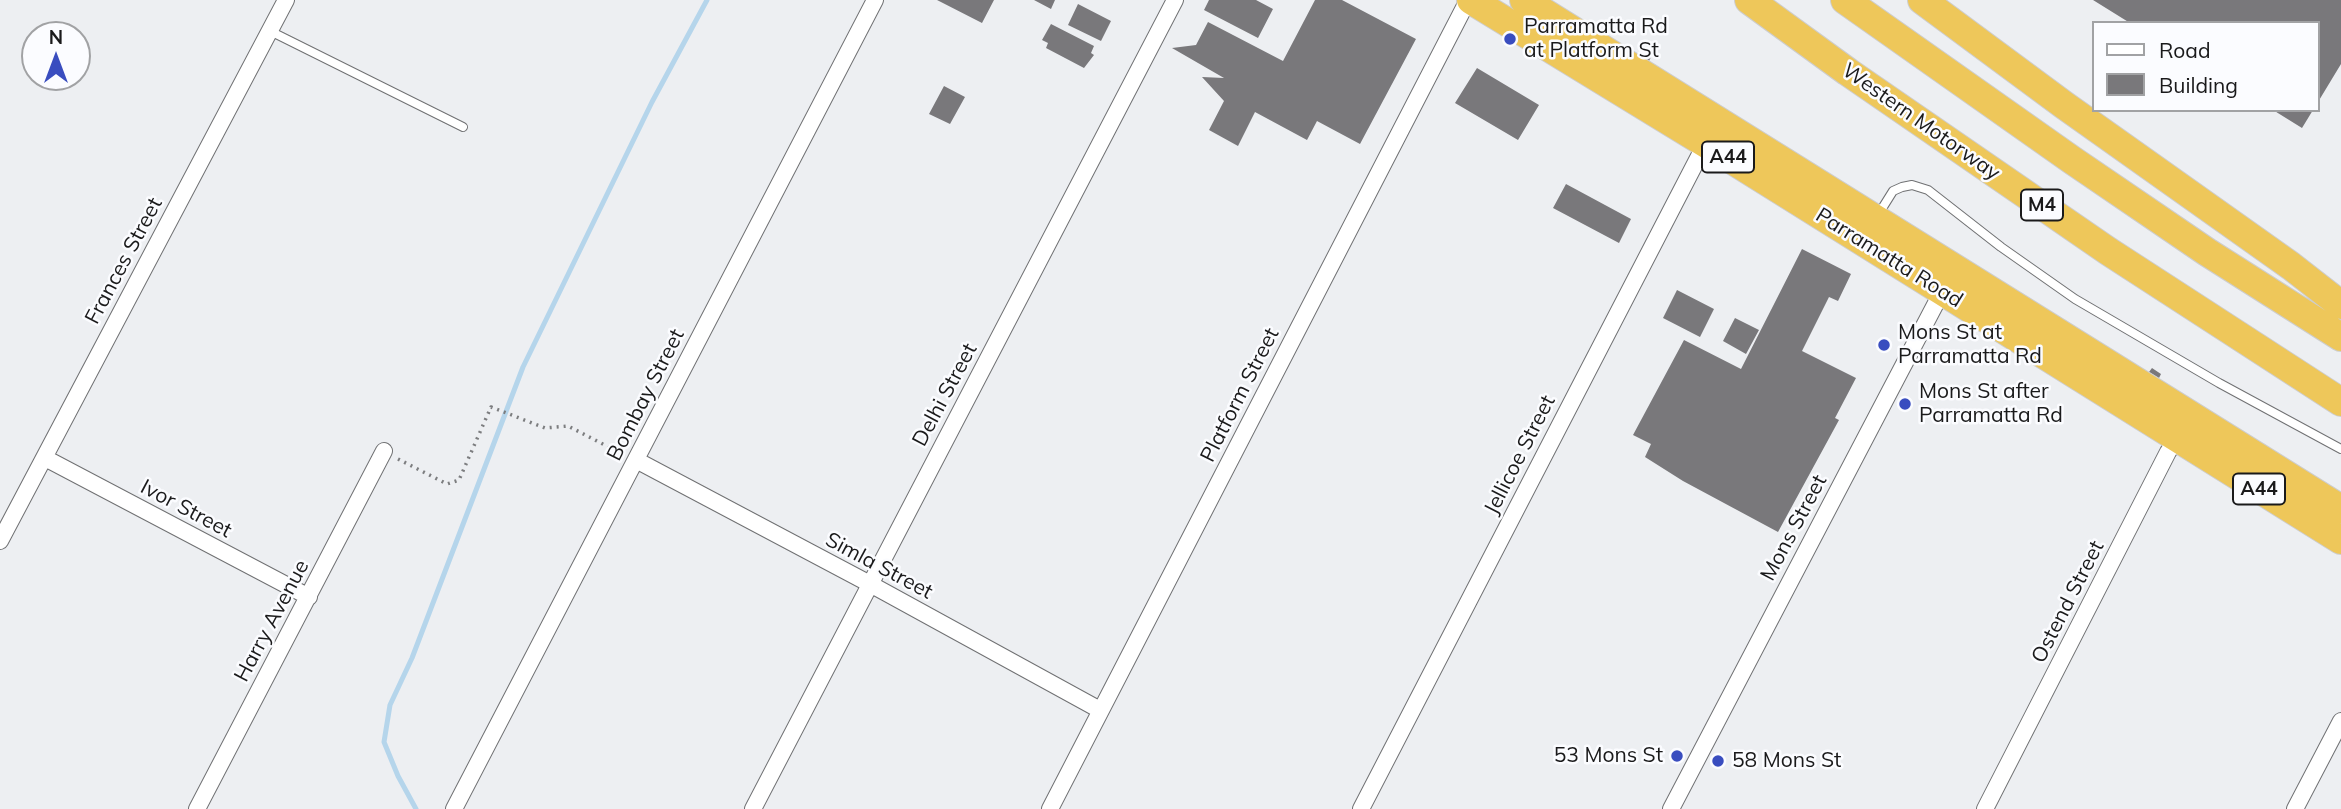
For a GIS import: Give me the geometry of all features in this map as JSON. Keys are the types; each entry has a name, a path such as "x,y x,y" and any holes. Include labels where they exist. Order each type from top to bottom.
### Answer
{"highway":[{"name":"Parramatta Road","path":"1470,0 1711,132 2185,427 2341,540"},
{"name":"Parramatta Road","path":"1524,0 1711,132"},
{"name":"Western Motorway","path":"1749,0 1859,80 2097,243 2341,402"},
{"name":"M4","path":"1845,0 2207,252 2341,337"},
{"path":"1922,0 2064,105 2291,266 2341,305"},
{"name":"Parramatta Road","path":"2185,427 2341,509"}],"street":[{"name":"Frances Street","path":"0,541 286,0"},
{"name":"Bombay Street","path":"454,809 875,0"},
{"name":"Delhi Street","path":"753,809 1175,0"},
{"name":"Platform Street","path":"1049,809 1470,0"},
{"name":"Jellicoe Street","path":"1361,809 1711,132"},
{"name":"Mons Street","path":"1671,809 1949,280"},
{"name":"Ostend Street","path":"1985,809 2185,427"},
{"name":"Harry Avenue","path":"197,809 384,451"},
{"name":"Ivor Street","path":"45,458 309,597"},
{"name":"Simla Street","path":"636,460 1100,710"},
{"path":"2295,809 2341,721"}],"lane":[{"path":"270,31 463,127"},
{"path":"1869,230 1893,191 1912,185 1928,190 2001,247 2075,299 2219,383 2341,449"}],"path":[{"path":"384,451 447,484 459,480 491,407 545,428 568,426 636,460"}],"building":[{"path":"937,0 994,0 982,23"},
{"path":"1034,0 1055,0 1051,9"},
{"path":"1209,0 1256,0 1273,9 1258,38 1204,10"},
{"path":"1315,0 1342,0 1416,39 1360,144 1317,121 1307,140 1255,112 1238,146 1209,130 1224,101 1202,77 1224,78 1172,48 1196,45 1208,22 1283,61"},
{"path":"2093,0 2341,0 2341,64 2320,99 2320,21 2127,21"},
{"path":"1078,4 1111,21 1101,41 1068,25"},
{"path":"1051,24 1094,46 1091,53 1094,55 1084,68 1046,48 1048,43 1042,40"},
{"path":"1642,51 1651,57 1649,61 1639,55"},
{"path":"1477,68 1539,105 1518,140 1455,103"},
{"path":"944,86 965,97 950,124 929,114"},
{"path":"2276,112 2312,112 2302,128"},
{"path":"1566,184 1631,219 1619,243 1553,208"},
{"path":"1802,249 1851,274 1838,301 1829,297 1802,351 1856,378 1835,418 1839,420 1778,532 1683,481 1645,457 1651,444 1633,435 1684,340 1741,369"},
{"path":"1677,290 1714,309 1700,337 1663,318"},
{"path":"1735,318 1759,330 1746,354 1723,341"},
{"path":"2152,368 2161,374 2159,378 2149,372"}],"waterway":[{"path":"416,809 384,742 390,705 412,658 523,367 652,102 707,0"}],"place":[{"name":"Parramatta Rd at Platform St","path":"1510,39"},
{"name":"Mons St at Parramatta Rd","path":"1884,345"},
{"name":"Mons St after Parramatta Rd","path":"1905,404"},
{"name":"53 Mons St","path":"1677,756"},
{"name":"58 Mons St","path":"1718,761"}]}
